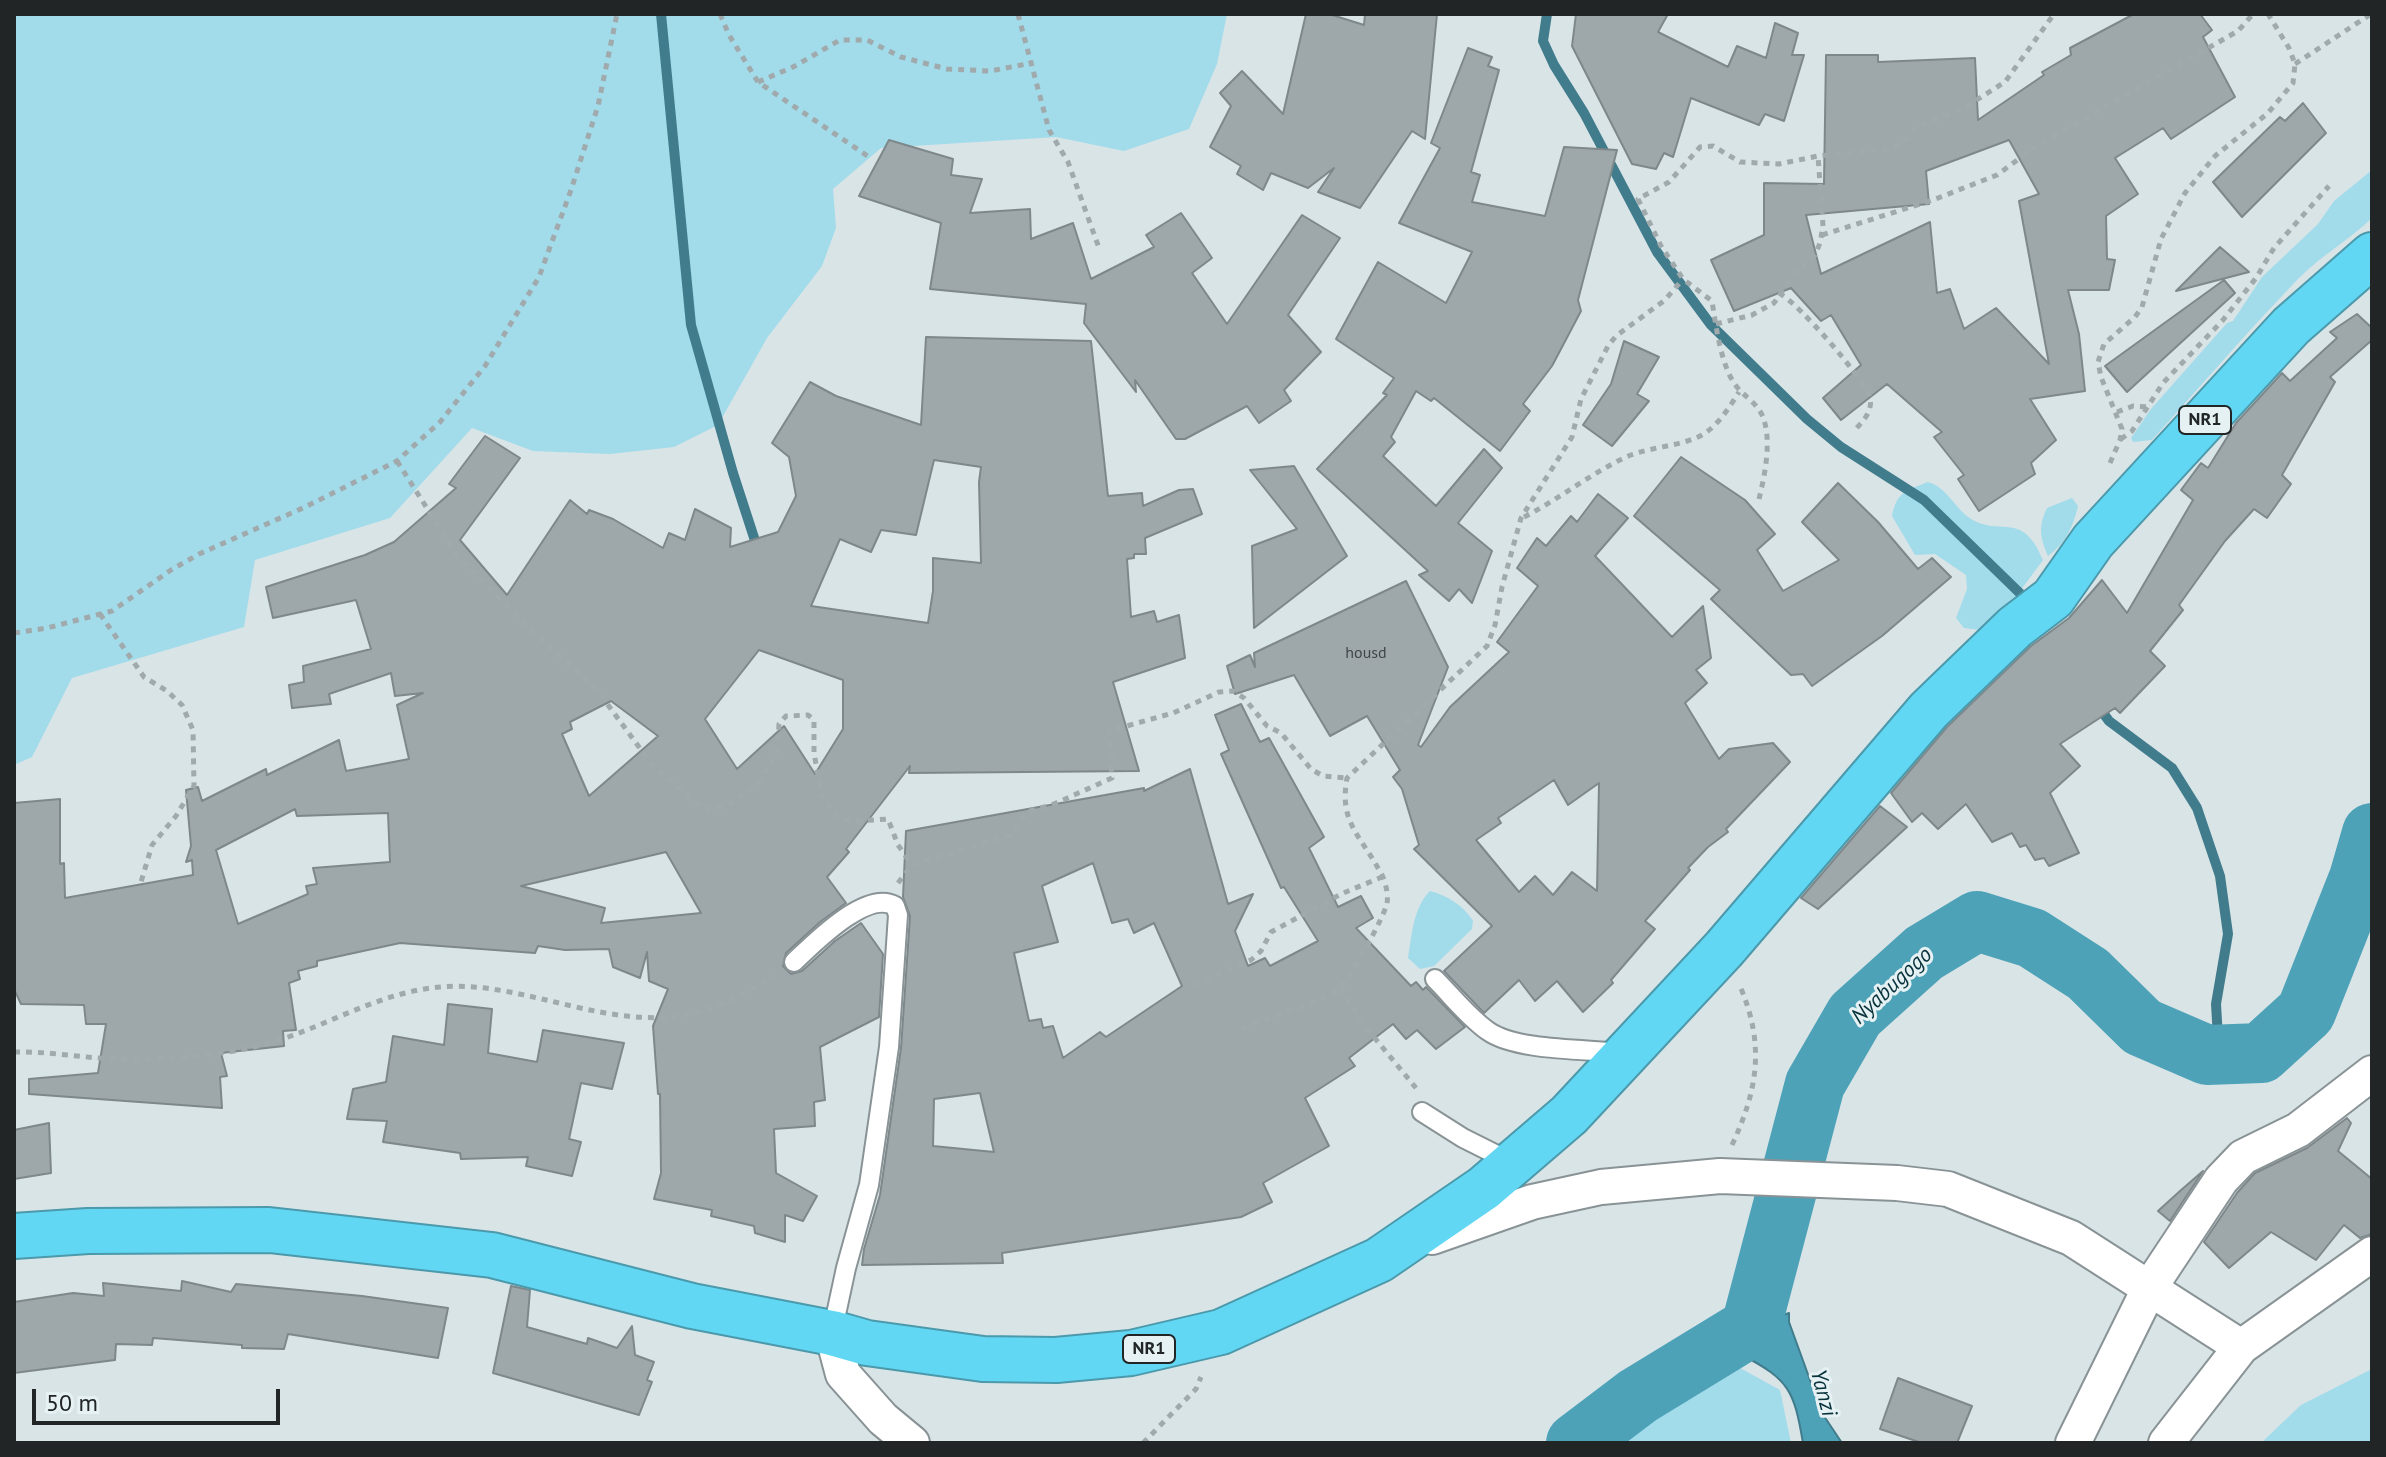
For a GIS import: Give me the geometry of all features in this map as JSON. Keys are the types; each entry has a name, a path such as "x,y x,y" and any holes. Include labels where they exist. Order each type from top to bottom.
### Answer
{"highway":[{"name":"NR1","path":"14,1236 88,1231 269,1230 492,1255 692,1306 832,1333 867,1343 983,1359 1056,1360 1131,1353 1221,1332 1379,1260 1484,1188 1569,1115 1724,949 1929,710 2015,627 2053,598 2093,541 2291,326 2372,255"}],"street":[{"path":"2073,1443 2150,1287 2221,1180 2243,1157 2298,1130 2372,1073"},
{"path":"1379,1260 1445,1231 1532,1202 1601,1187 1720,1176 1857,1181 1948,1189 2071,1238 2241,1347"},
{"path":"2166,1443 2241,1347 2372,1254"},
{"path":"832,1333 843,1374 883,1419 912,1443"}],"lane":[{"path":"794,962 856,911 878,902 889,902 895,906 898,915 889,1047 869,1185 832,1333"},
{"path":"1435,979 1477,1023 1509,1041 1628,1053"},
{"path":"1422,1112 1463,1138 1513,1163"}],"path":[{"path":"14,633 112,611 199,554 303,508 397,461 440,422 485,366 539,277 598,106 617,14"},
{"path":"720,14 758,82 872,159"},
{"path":"1018,14 1049,130 1068,162 1099,248"},
{"path":"1759,499 1767,456 1766,432 1759,409 1739,392 1719,347 1712,301 1683,279 1661,246 1638,199 1669,182 1700,147 1713,146 1740,162 1779,164 1818,156 1887,149 1903,143 1916,128 1967,106 2005,82 2054,14"},
{"path":"1822,235 1933,200 1997,175 2035,147 2238,31 2253,14"},
{"path":"2105,472 2122,429 2101,377 2098,362 2104,344 2142,307 2161,239 2185,193 2215,156 2268,113 2293,83 2295,64 2268,14"},
{"path":"2295,64 2371,14"},
{"path":"758,82 793,67 840,40 867,40 901,57 947,69 990,71 1032,63"},
{"path":"1716,324 1752,315 1774,303 1794,274 1815,255 1822,235 1818,156"},
{"path":"2120,440 2132,431 2163,383 2223,320 2256,278 2274,248 2329,186"},
{"path":"1242,1029 1340,988 1371,938 1388,902 1382,877 1344,809 1347,778 1487,646 1521,518 1572,437 1581,399 1608,346 1616,336 1665,300 1683,279"},
{"path":"1779,293 1790,299 1810,320 1863,386 1870,400 1870,410 1854,431"},
{"path":"1521,518 1574,484 1628,457 1651,448 1700,437 1727,412 1739,392"},
{"path":"2117,412 2133,406 2148,407"},
{"path":"397,461 456,554 526,625 597,690 653,766 694,802 704,809 714,809 735,801 768,771 777,754 779,724 786,716 808,715 814,720 814,753 822,797 839,818 856,821 888,819 898,845 912,865"},
{"path":"100,614 144,677 182,705 193,730 194,786 176,816 152,845 141,882"},
{"path":"889,902 902,875 912,865 1010,835 1027,812 1054,804 1112,778 1109,731 1173,713 1219,692 1233,691 1244,698 1267,726 1281,733 1311,769 1323,776 1347,778"},
{"path":"1194,985 1251,960 1261,951 1271,932 1341,894 1382,877"},
{"path":"1720,1176 1746,1115 1758,1061 1749,1007 1724,949"},
{"path":"14,1052 121,1059 246,1049 279,1040 389,996 441,987 501,990 604,1013 647,1017 692,1014 706,1011 742,994 794,962"},
{"path":"1340,988 1364,1025 1417,1089 1422,1112"},
{"path":"1143,1443 1196,1389 1221,1332"}],"shaded area":[{"path":"14,14 1227,14 1217,64 1189,129 1124,151 1056,137 881,148 833,189 836,228 822,266 767,338 718,425 674,447 610,454 533,451 472,428 390,518 255,560 244,627 72,678 32,757 14,765"},
{"path":"2372,170 2372,218 2297,280 2152,440 2133,442 2131,438 2151,409 2227,323 2233,321 2262,277 2318,224 2334,201"},
{"path":"1928,482 1941,489 1971,519 1982,524 2019,530 2027,535 2043,560 2003,614 1980,630 1964,628 1956,618 1967,589 1966,575 1935,554 1915,555 1892,516 1897,501 1904,493"},
{"path":"2072,498 2078,506 2071,528 2060,546 2048,556 2041,532 2044,515 2047,508"},
{"path":"1430,891 1460,906 1473,921 1472,929 1434,966 1420,969 1408,958 1417,914"},
{"path":"1789,1313 1789,1322 1822,1413 1842,1443 1803,1443 1787,1389 1771,1372 1742,1355 1751,1327"},
{"path":"1722,1358 1780,1390 1791,1443 1596,1443 1669,1388"},
{"path":"2372,1369 2372,1443 2261,1443 2301,1405"}],"building":[{"path":"1306,14 1329,14 1364,25 1365,14 1437,14 1425,139 1412,131 1360,208 1318,192 1334,168 1308,188 1271,173 1263,190 1237,174 1241,166 1210,147 1231,106 1220,93 1242,71 1283,114"},
{"path":"1576,14 1668,14 1658,32 1728,67 1737,46 1766,58 1775,23 1798,33 1792,55 1804,55 1784,121 1765,114 1759,125 1691,98 1673,157 1664,153 1656,169 1632,164 1572,46"},
{"path":"2134,14 2200,14 2212,30 2203,37 2235,97 2171,139 2163,128 2115,158 2138,194 2106,216 2107,259 2115,260 2109,290 2068,290 2079,334 2085,391 2030,399 2056,440 2031,463 2035,474 1979,511 1958,479 1964,475 1934,437 1942,432 1887,384 1841,420 1823,398 1861,365 1831,315 1821,321 1791,288 1734,311 1711,260 1764,235 1764,183 1824,184 1826,55 1878,55 1878,62 1975,58 1978,120 2044,75 2042,72 2071,55 2070,48","holes":["2009,140 2039,194 2019,201 2049,364 1996,308 1964,329 1950,289 1937,293 1930,222 1821,274 1806,215 1929,204 1926,171"]},
{"path":"1468,48 1492,57 1488,66 1499,70 1471,172 1480,175 1472,202 1545,216 1564,147 1617,150 1578,300 1581,311 1552,366 1523,404 1530,411 1500,451 1434,398 1431,401 1416,391 1391,437 1395,442 1383,456 1436,506 1484,449 1502,468 1458,523 1492,551 1472,603 1459,589 1449,601 1419,575 1428,571 1317,469 1387,395 1383,393 1394,378 1336,339 1378,262 1446,303 1472,252 1399,223 1440,148 1431,143"},
{"path":"2303,103 2326,133 2242,217 2213,182 2280,117 2285,121"},
{"path":"889,140 953,159 951,175 982,179 970,213 1030,209 1031,239 1073,223 1091,279 1154,247 1146,235 1181,213 1212,258 1192,273 1227,324 1302,215 1340,238 1288,315 1321,352 1284,390 1291,401 1259,423 1247,406 1185,439 1176,439 1135,380 1136,392 1084,323 1086,304 930,289 941,223 859,196"},
{"path":"2220,247 2249,272 2176,291"},
{"path":"2224,280 2235,293 2127,392 2105,366"},
{"path":"2357,314 2372,328 2372,340 2330,377 2335,382 2282,475 2291,484 2267,518 2254,509 2225,541 2179,605 2183,610 2150,651 2165,666 2120,713 2115,708 2060,744 2080,766 2050,793 2079,853 2049,866 2044,858 2035,860 2026,845 2020,847 2012,833 1992,842 1966,804 1938,829 1922,813 1912,822 1891,793 1947,727 2031,646 2069,618 2102,580 2127,613 2193,500 2181,490 2201,463 2208,468 2236,423 2282,373 2290,381 2337,338 2330,332"},
{"path":"926,337 1091,341 1108,496 1142,493 1143,506 1179,490 1193,489 1202,514 1145,538 1146,554 1134,554 1134,558 1127,559 1131,617 1154,611 1157,622 1179,615 1185,658 1113,682 1139,771 909,773 910,766 846,849 849,852 827,877 846,903 786,953 783,966 791,974 802,971 835,941 861,923 883,954 879,1017 820,1047 825,1100 814,1102 815,1126 774,1129 776,1173 817,1196 803,1221 785,1215 785,1242 755,1233 754,1226 711,1216 712,1210 654,1199 661,1173 660,1094 653,1026 668,989 649,981 647,952 640,978 613,967 609,949 565,950 538,946 535,953 400,943 317,961 317,966 298,971 300,979 289,983 296,1030 283,1031 284,1046 221,1053 227,1076 220,1077 222,1108 29,1094 29,1079 98,1073 106,1024 86,1024 84,1005 21,1004 14,989 14,803 60,799 60,864 64,863 65,898 193,875 192,860 186,862 191,846 186,790 198,787 202,801 266,769 267,775 339,740 346,771 409,759 397,705 423,693 395,696 391,673 329,694 331,704 292,708 289,685 304,682 303,666 371,649 356,600 273,618 266,587 365,555 394,542 456,488 449,484 485,436 520,458 460,540 507,595 570,500 587,514 589,510 613,519 663,548 669,533 685,540 695,509 731,528 730,547 778,532 796,496 789,457 772,443 810,382 836,396 921,425","holes":["934,460 981,467 981,563 933,558 933,591 928,623 811,606 840,539 871,552 881,530 916,535","759,650 843,680 843,729 815,774 784,726 737,769 705,719","611,701 658,736 589,796 562,734 572,729 570,722","295,809 297,816 388,813 390,862 313,868 317,884 306,886 308,894 238,924 216,850","666,852 701,913 601,923 605,908 521,886"]},
{"path":"1624,341 1659,357 1637,394 1649,401 1612,446 1583,425 1611,384"},
{"path":"1681,457 1745,500 1775,534 1757,550 1783,591 1839,560 1802,522 1838,483 1878,522 1918,569 1932,558 1951,577 1882,636 1812,686 1803,674 1791,675 1711,599 1720,590 1634,516"},
{"path":"1294,466 1347,556 1254,628 1252,546 1297,529 1250,470"},
{"path":"1598,494 1628,518 1595,556 1672,637 1703,606 1711,658 1696,670 1707,683 1685,703 1719,759 1729,749 1773,743 1790,762 1726,829 1728,832 1688,868 1690,870 1645,921 1655,929 1611,980 1613,983 1583,1012 1557,981 1535,1001 1519,980 1484,1013 1444,971 1492,926 1414,849 1419,845 1402,789 1393,777 1400,770 1367,716 1330,736 1294,675 1235,694 1227,666 1250,655 1255,667 1254,653 1406,581 1448,667 1418,745 1421,747 1450,707 1509,652 1497,642 1538,586 1517,568 1537,538 1546,546 1571,516 1577,522","holes":["1554,780 1568,805 1599,783 1597,891 1572,872 1553,895 1535,876 1519,892 1476,840 1501,823 1498,818"]},
{"path":"1241,704 1260,742 1269,738 1324,837 1309,848 1338,907 1361,896 1373,918 1356,928 1411,986 1416,982 1423,990 1426,987 1465,1027 1436,1049 1417,1030 1406,1039 1393,1024 1349,1058 1355,1066 1305,1098 1329,1146 1263,1183 1272,1202 1241,1217 1002,1253 1003,1263 862,1265 880,1195 901,1048 910,916 903,897 906,831 1144,788 1144,791 1190,769 1228,904 1253,894 1235,931 1248,966 1265,958 1270,966 1318,941 1284,887 1281,888 1221,754 1229,750 1215,715","holes":["1093,863 1112,923 1128,919 1134,933 1154,923 1182,986 1106,1037 1100,1032 1063,1058 1053,1026 1043,1028 1041,1019 1029,1021 1014,953 1058,942 1042,886","980,1093 994,1152 933,1146 934,1099"]},
{"path":"1880,806 1907,827 1818,909 1801,898"},
{"path":"448,1004 492,1009 488,1053 537,1062 543,1030 624,1043 612,1089 581,1083 569,1139 581,1142 572,1176 526,1166 528,1157 461,1159 460,1153 383,1142 387,1121 347,1119 353,1089 386,1082 393,1036 444,1045"},
{"path":"2347,1118 2351,1123 2338,1151 2372,1179 2372,1234 2360,1238 2344,1225 2316,1260 2271,1232 2229,1268 2204,1242 2237,1193 2255,1173 2307,1148"},
{"path":"49,1123 51,1173 14,1179 14,1130"},
{"path":"2203,1171 2170,1221 2158,1211 2180,1191"},
{"path":"182,1281 231,1292 236,1284 448,1308 438,1358 288,1334 284,1349 242,1348 242,1345 153,1338 152,1345 116,1344 115,1360 14,1373 14,1302 73,1293 104,1296 103,1283 181,1291"},
{"path":"511,1286 530,1290 527,1327 587,1344 588,1338 617,1348 632,1326 635,1355 654,1362 647,1380 652,1382 639,1415 493,1373"},
{"path":"1898,1378 1972,1406 1957,1443 1922,1443 1880,1429"}],"waterway":[{"path":"661,14 691,325 759,553"},
{"path":"1547,14 1543,41 1554,65 1584,113 1657,252 1711,325 1807,419 1841,447 1924,500 2029,602"},
{"path":"2098,706 2109,721 2172,768 2197,808 2220,876 2228,934 2216,1004 2219,1055"},
{"name":"Nyabugogo","path":"1576,1443 1638,1396 1751,1327 1815,1084 1855,1015 1924,953 1977,921 2032,938 2088,974 2142,1027 2207,1055 2261,1053 2306,1012 2359,878 2372,833"}],"water label":[{"name":"Yanzi","path":"1823,1393"}]}
